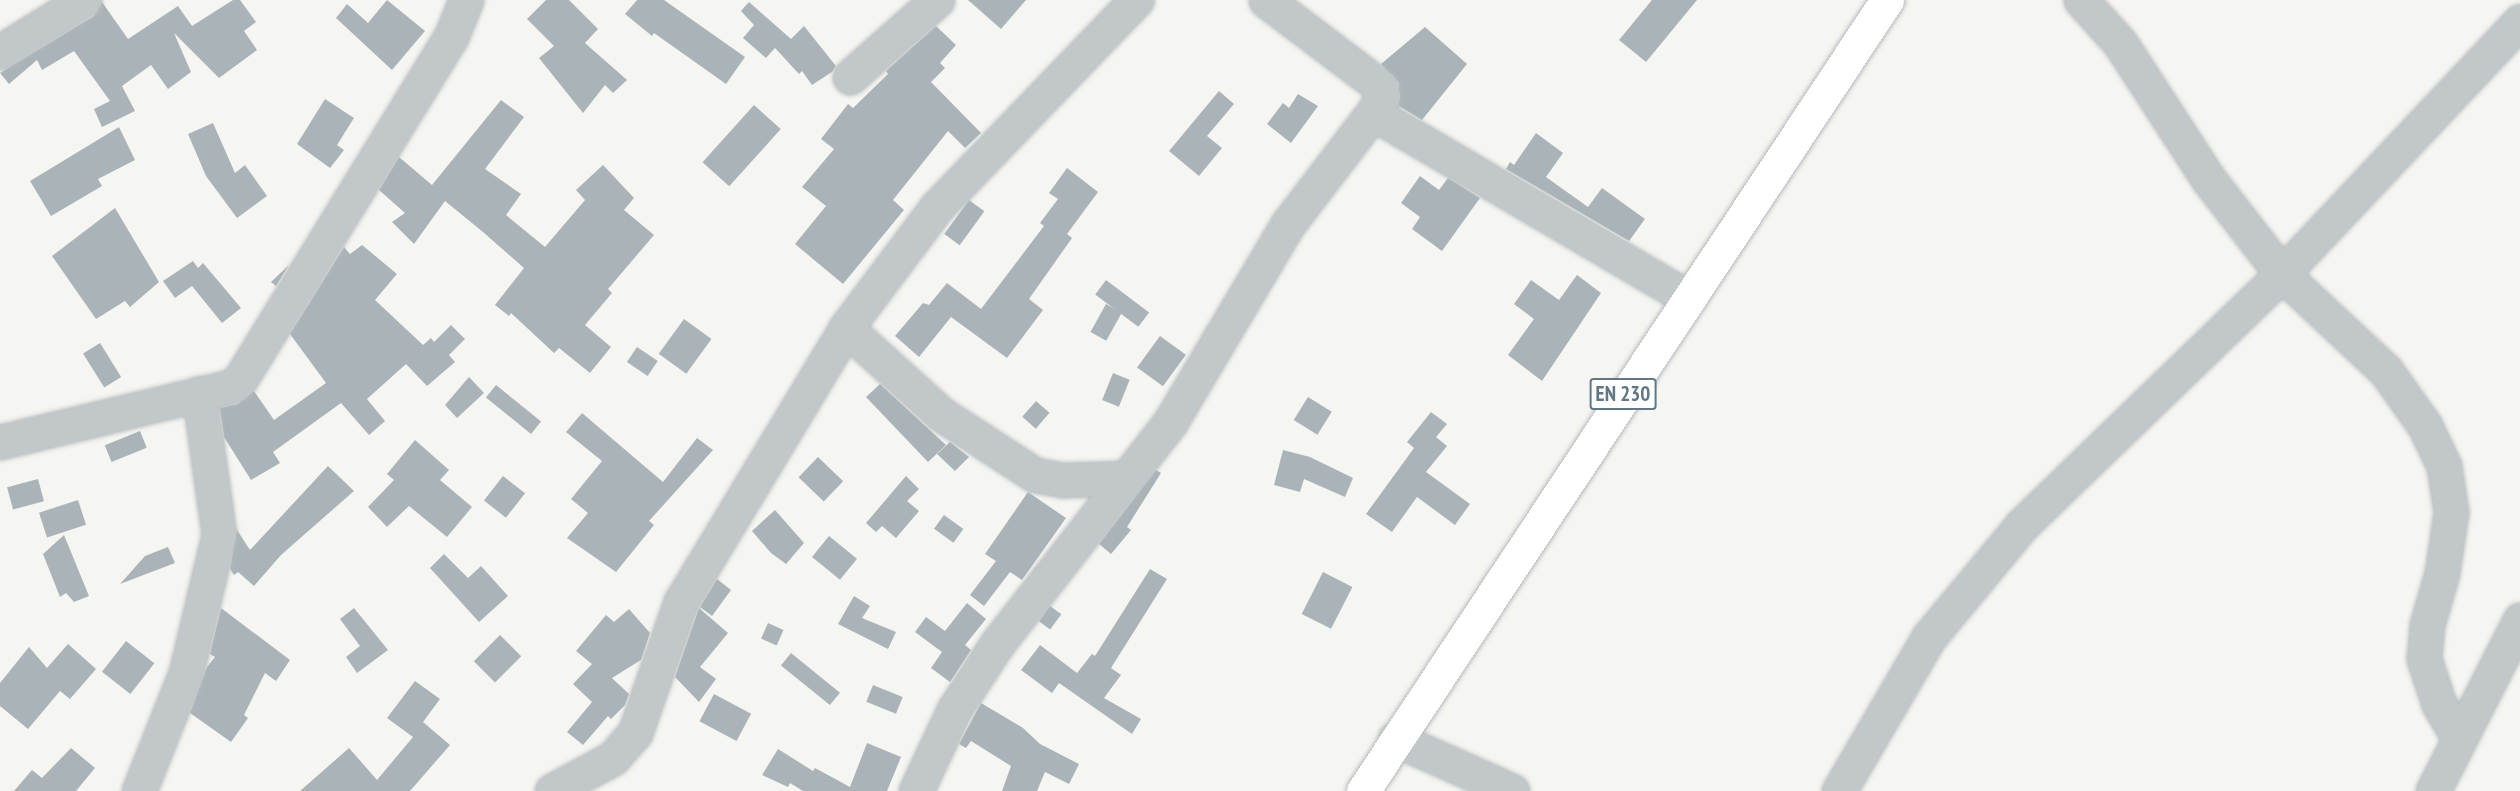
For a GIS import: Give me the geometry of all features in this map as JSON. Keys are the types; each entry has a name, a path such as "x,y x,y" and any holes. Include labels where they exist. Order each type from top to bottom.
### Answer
{"main road":[{"name":"EN 230","path":"1363,791 1687,297 1887,0"}],"street":[{"path":"0,52 84,0"},
{"path":"0,442 233,386 252,366 451,37 466,0"},
{"path":"850,77 937,0"},
{"path":"552,791 613,758 635,733 681,602 846,328 936,208 1136,0"},
{"path":"916,791 954,710 997,644 1171,421 1288,224 1373,113 1383,96 1381,87 1266,0"},
{"path":"2082,0 2120,43 2209,180 2282,274 2386,371 2426,426 2444,466 2451,512 2442,573 2427,625 2424,659 2439,704 2459,738"},
{"path":"1839,791 1929,637 2021,526 2282,274 2520,21"},
{"path":"1373,113 1687,297"},
{"path":"846,328 941,414 1035,475 1062,480 1127,478"},
{"path":"140,791 186,673 219,535 199,393"},
{"path":"2433,791 2520,620"},
{"path":"1395,740 1512,791"}],"building":[{"path":"233,0 240,0 256,22 244,31 257,50 219,78 174,33 191,72 168,89 151,65 122,86 135,111 102,127 94,109 110,101 74,51 42,70 37,60 9,84 0,73 94,16 102,2 128,39 178,6 192,26"},
{"path":"387,0 425,31 392,70 336,18 347,4 368,23"},
{"path":"546,0 569,0 598,29 585,43 627,80 613,93 605,85 583,113 539,58 554,46 527,19"},
{"path":"637,0 664,0 745,57 726,84 654,33 652,36 625,14"},
{"path":"968,0 1026,0 1001,29"},
{"path":"1652,0 1697,0 1646,62 1619,40"},
{"path":"749,2 791,39 804,26 836,66 832,72 812,85 802,71 799,74 775,48 766,58 743,38 754,25 741,11"},
{"path":"936,26 956,45 940,63 945,68 931,82 981,133 965,148 948,131 893,200 904,210 843,284 795,244 826,206 802,187 834,149 821,139 848,104 853,108 888,74 886,71"},
{"path":"1425,27 1467,64 1422,120 1399,106 1399,83 1381,64"},
{"path":"1219,91 1234,104 1207,136 1222,148 1199,176 1169,151"},
{"path":"1298,94 1318,106 1291,143 1267,124 1283,103 1289,108"},
{"path":"325,99 354,118 337,145 344,150 330,168 297,144"},
{"path":"501,100 524,117 485,169 521,194 506,215 545,247 585,200 576,190 603,165 634,198 624,210 654,235 608,289 612,293 585,325 611,347 590,373 559,348 554,353 511,313 509,316 495,305 524,268 483,232 445,201 414,244 392,222 405,213 379,190 399,157 432,185"},
{"path":"754,105 781,129 729,186 702,162"},
{"path":"213,123 235,173 245,165 267,196 237,218 206,176 188,134"},
{"path":"119,127 135,160 98,179 102,186 51,216 30,181"},
{"path":"1536,133 1563,153 1546,177 1588,207 1602,188 1645,219 1629,241 1506,169 1510,162 1514,165"},
{"path":"1067,168 1098,192 1067,234 1072,238 1029,299 1043,310 1007,358 951,317 919,357 895,336 923,303 929,305 947,283 981,309 1044,226 1040,223 1058,199 1049,193"},
{"path":"1420,176 1439,190 1448,178 1480,198 1442,251 1412,229 1420,217 1401,203"},
{"path":"969,200 984,211 960,245 944,234"},
{"path":"115,208 159,282 130,307 125,301 96,319 52,256"},
{"path":"362,245 397,274 375,300 423,345 431,338 434,342 451,325 465,339 449,355 455,362 427,386 406,364 367,399 385,421 369,435 341,403 273,452 280,463 251,480 224,437 220,408 238,404 254,391 274,420 326,383 290,334 344,247 350,254"},
{"path":"193,261 198,268 203,263 241,308 222,323 192,286 175,298 163,281"},
{"path":"289,265 276,286 271,282"},
{"path":"1577,275 1601,293 1542,381 1508,355 1534,319 1514,304 1531,280 1559,300"},
{"path":"1106,280 1149,312 1138,327 1095,294"},
{"path":"1106,304 1122,313 1106,341 1090,332"},
{"path":"684,319 712,339 686,374 659,354"},
{"path":"1160,336 1186,355 1163,386 1137,368"},
{"path":"100,343 121,377 104,388 83,354"},
{"path":"637,347 658,361 648,376 627,362"},
{"path":"1113,373 1130,380 1119,407 1102,400"},
{"path":"469,377 484,393 457,418 445,405"},
{"path":"880,384 946,445 928,462 866,397"},
{"path":"496,385 541,422 531,434 486,397"},
{"path":"1308,397 1332,412 1317,435 1294,420"},
{"path":"1036,401 1050,413 1036,429 1022,417"},
{"path":"1431,412 1447,424 1436,437 1447,446 1426,472 1470,504 1455,525 1417,497 1392,532 1366,514 1414,448 1407,442"},
{"path":"582,413 663,482 697,438 713,450 649,521 654,525 616,572 567,538 588,513 571,499 602,461 566,432"},
{"path":"140,431 147,448 112,462 105,445"},
{"path":"415,440 449,470 440,480 472,507 447,537 409,506 387,527 368,507 394,480 387,474"},
{"path":"950,442 969,457 955,471 937,454"},
{"path":"1283,450 1310,457 1353,478 1345,497 1304,479 1300,492 1274,485"},
{"path":"818,457 843,481 824,501 799,477"},
{"path":"328,466 354,491 281,555 254,586 238,572 234,575 230,569 237,530 250,550"},
{"path":"1156,470 1161,473 1127,527 1131,530 1111,554 1099,544"},
{"path":"503,476 525,493 506,518 484,500"},
{"path":"906,476 919,489 907,501 919,511 896,538 882,526 876,532 866,523"},
{"path":"38,479 44,501 13,509 7,487"},
{"path":"1028,492 1066,518 1022,580 1010,572 984,606 970,595 996,561 985,554"},
{"path":"78,500 86,525 47,537 39,513"},
{"path":"775,510 804,543 786,564 771,553 752,531"},
{"path":"944,515 963,529 953,543 934,529"},
{"path":"64,535 89,596 74,602 66,593 60,597 43,554"},
{"path":"829,536 857,559 840,580 812,557"},
{"path":"168,547 175,563 120,584 145,556"},
{"path":"444,554 468,578 481,566 508,596 479,622 430,568"},
{"path":"1150,569 1167,579 1111,668 1121,675 1104,698 1141,719 1132,734 1059,683 1052,693 1021,670 1040,645 1077,673 1092,654 1095,656"},
{"path":"1323,572 1352,587 1331,629 1302,614"},
{"path":"717,579 731,590 712,616 700,607"},
{"path":"854,596 870,606 862,618 896,632 888,649 838,624"},
{"path":"967,603 986,619 965,645 971,650 950,682 931,668 942,652 915,632 926,617 945,631"},
{"path":"1050,606 1061,614 1050,630 1039,621"},
{"path":"221,608 290,660 276,681 265,673 244,715 248,718 231,742 190,713 207,667 215,657 210,654"},
{"path":"354,608 388,650 357,673 346,657 360,646 340,619"},
{"path":"699,608 728,633 700,667 716,679 699,702 675,677"},
{"path":"629,609 650,633 641,660 612,678 629,694 625,705 611,719 608,716 583,745 567,732 592,702 573,684 592,664 576,651 606,615 614,622"},
{"path":"768,623 784,630 777,645 761,639"},
{"path":"500,635 521,656 495,682 474,661"},
{"path":"126,641 154,663 130,694 102,672"},
{"path":"68,644 96,669 70,699 60,691 28,729 0,706 0,683 29,647 47,668"},
{"path":"791,653 840,693 830,705 781,665"},
{"path":"415,681 440,699 423,722 450,745 410,791 300,791 349,748 377,780 413,737 387,718"},
{"path":"873,685 903,697 896,714 866,702"},
{"path":"714,694 751,714 737,741 699,721"},
{"path":"981,703 1023,728 1040,744 1079,764 1069,784 1045,772 1037,791 1002,791 1011,766 971,741 966,748 959,744"},
{"path":"867,743 901,757 887,791 803,791 790,783 788,787 762,775 778,749 813,771 815,768 850,787"},
{"path":"71,748 95,768 76,791 14,791 32,770 42,778"}]}
